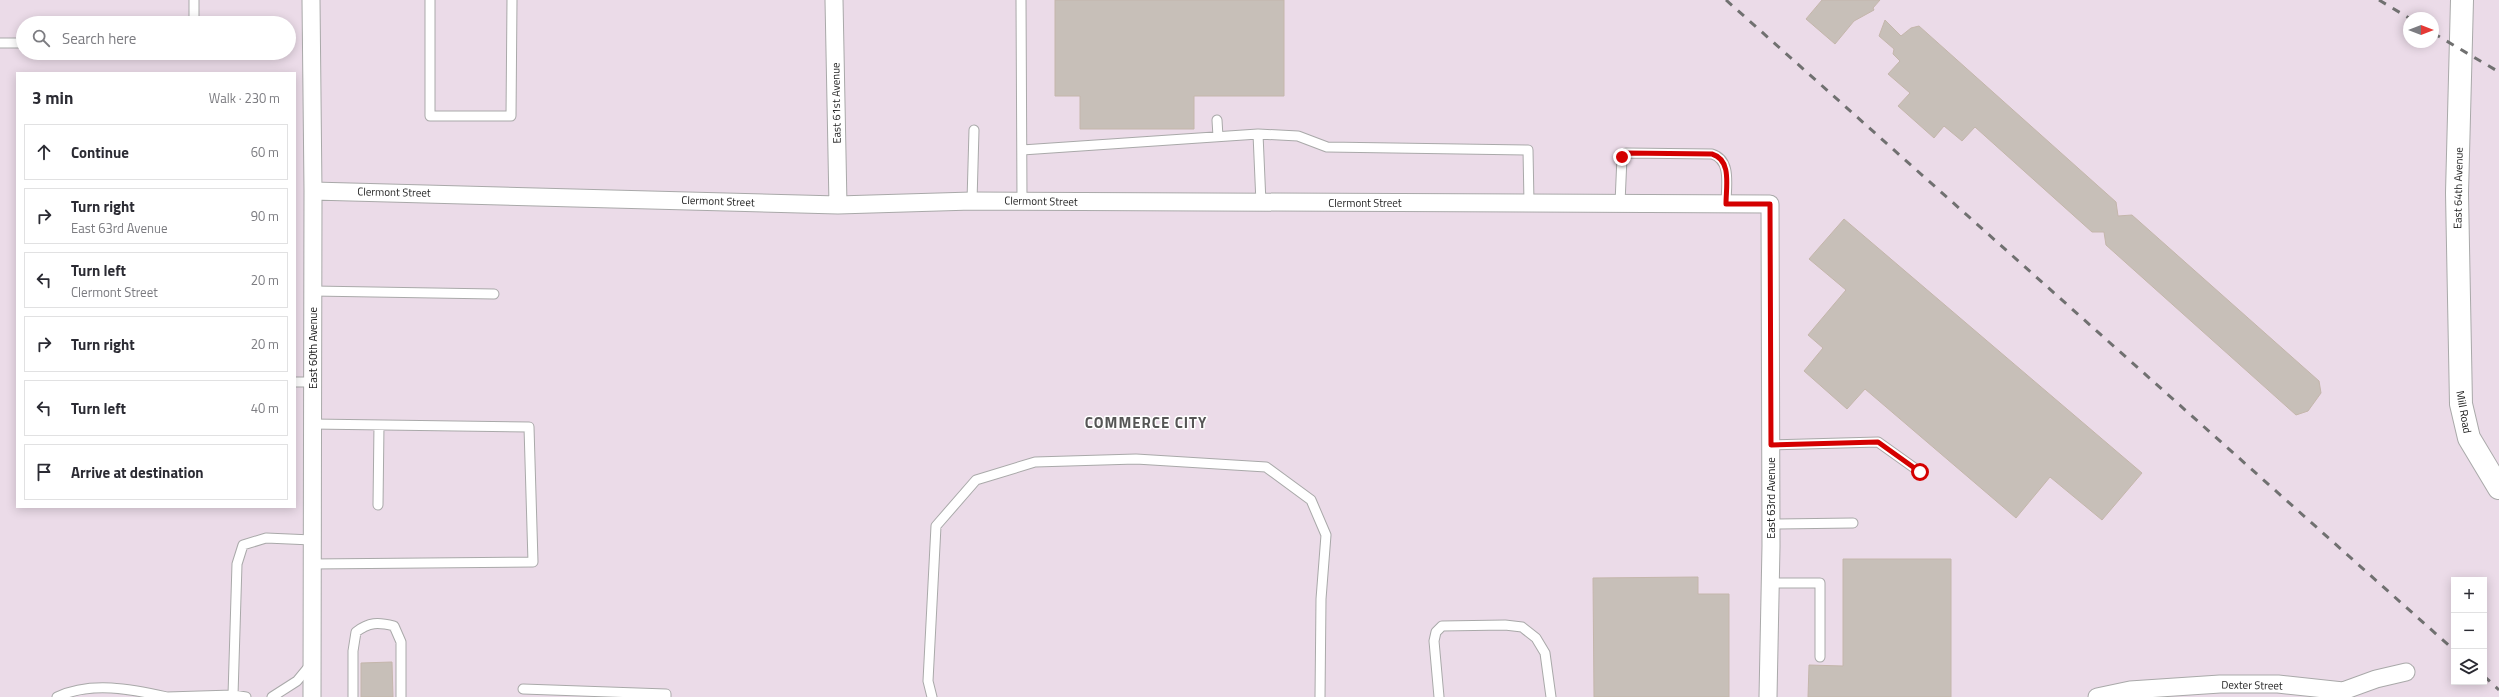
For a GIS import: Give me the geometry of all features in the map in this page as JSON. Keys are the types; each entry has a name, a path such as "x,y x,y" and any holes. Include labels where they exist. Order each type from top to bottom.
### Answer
{"street":[{"name":"East 60th Avenue","path":"311,0 313,191 312,697"},
{"name":"East 61st Avenue","path":"834,0 838,205"},
{"name":"East 64th Avenue","path":"2459,375 2457,193 2462,0"},
{"name":"Clermont Street","path":"313,191 838,205 972,201 1770,204"},
{"name":"East 63rd Avenue","path":"1768,697 1771,582 1770,204"},
{"name":"Mill Road","path":"2459,375 2465,428 2477,455 2499,488"},
{"name":"Dexter Street","path":"2097,697 2130,690 2220,684 2278,684 2343,691 2376,679 2406,672"}],"lane":[{"path":"194,0 194,16"},
{"path":"430,0 430,116 511,116 512,0"},
{"path":"1021,0 1022,201"},
{"path":"0,44 16,43"},
{"path":"1217,120 1218,137"},
{"path":"972,201 974,130"},
{"path":"1022,150 1258,134 1298,136 1327,147 1528,150 1529,203"},
{"path":"1258,134 1261,203"},
{"path":"1620,203 1622,157 1626,153 1712,154 1719,156 1726,164 1726,204"},
{"path":"313,291 494,294"},
{"path":"296,382 312,382"},
{"path":"312,424 529,427 533,562 312,564"},
{"path":"378,505 379,425"},
{"path":"1771,445 1878,442 1920,472"},
{"path":"932,697 928,681 936,526 976,480 1035,462 1136,459 1266,467 1311,500 1326,535 1321,599 1320,697"},
{"path":"1771,524 1853,522"},
{"path":"233,695 237,564 243,545 266,538 312,540"},
{"path":"1771,582 1820,583 1820,657"},
{"path":"353,697 353,651 356,632 366,625 380,622 394,626 401,642 401,697"},
{"path":"1439,697 1434,641 1436,632 1442,626 1506,625 1522,627 1536,638 1545,653 1551,697"},
{"path":"272,697 297,680 312,663"},
{"path":"56,697 83,689 167,697 233,695 246,697"},
{"path":"523,689 666,694 666,697"}],"shaded area":[{"path":"0,0 2499,0 2499,697 0,697"}],"building":[{"path":"1055,0 1284,0 1284,96 1194,96 1194,129 1080,129 1080,96 1055,96"},
{"path":"1822,0 1880,0 1873,8 1874,10 1854,21 1835,44 1806,19"},
{"path":"1885,20 1901,36 1911,28 1919,26 2116,202 2118,216 2132,215 2319,381 2321,393 2308,411 2296,415 2106,245 2104,232 2092,232 1975,127 1962,141 1944,126 1934,138 1898,106 1910,93 1888,74 1900,61 1893,54 1894,49 1879,36"},
{"path":"1844,219 2142,473 2102,520 2050,477 2016,518 1865,389 1847,409 1804,371 1823,348 1808,335 1846,290 1809,259"},
{"path":"1843,559 1951,559 1951,697 1808,697 1809,665 1843,666"},
{"path":"1698,577 1698,594 1729,594 1729,697 1594,697 1593,578"},
{"path":"392,662 393,697 361,697 361,663"}],"railway":[{"path":"1726,0 2453,649"},
{"path":"2379,0 2403,14"},
{"path":"2439,37 2499,72"},
{"path":"2487,679 2499,690"}],"district":[{"name":"COMMERCE CITY","path":"1146,422"}],"route":[{"path":"1622,157 1626,153 1712,154 1719,156 1726,164 1726,204 1770,204 1771,445 1878,442 1920,472"}]}
